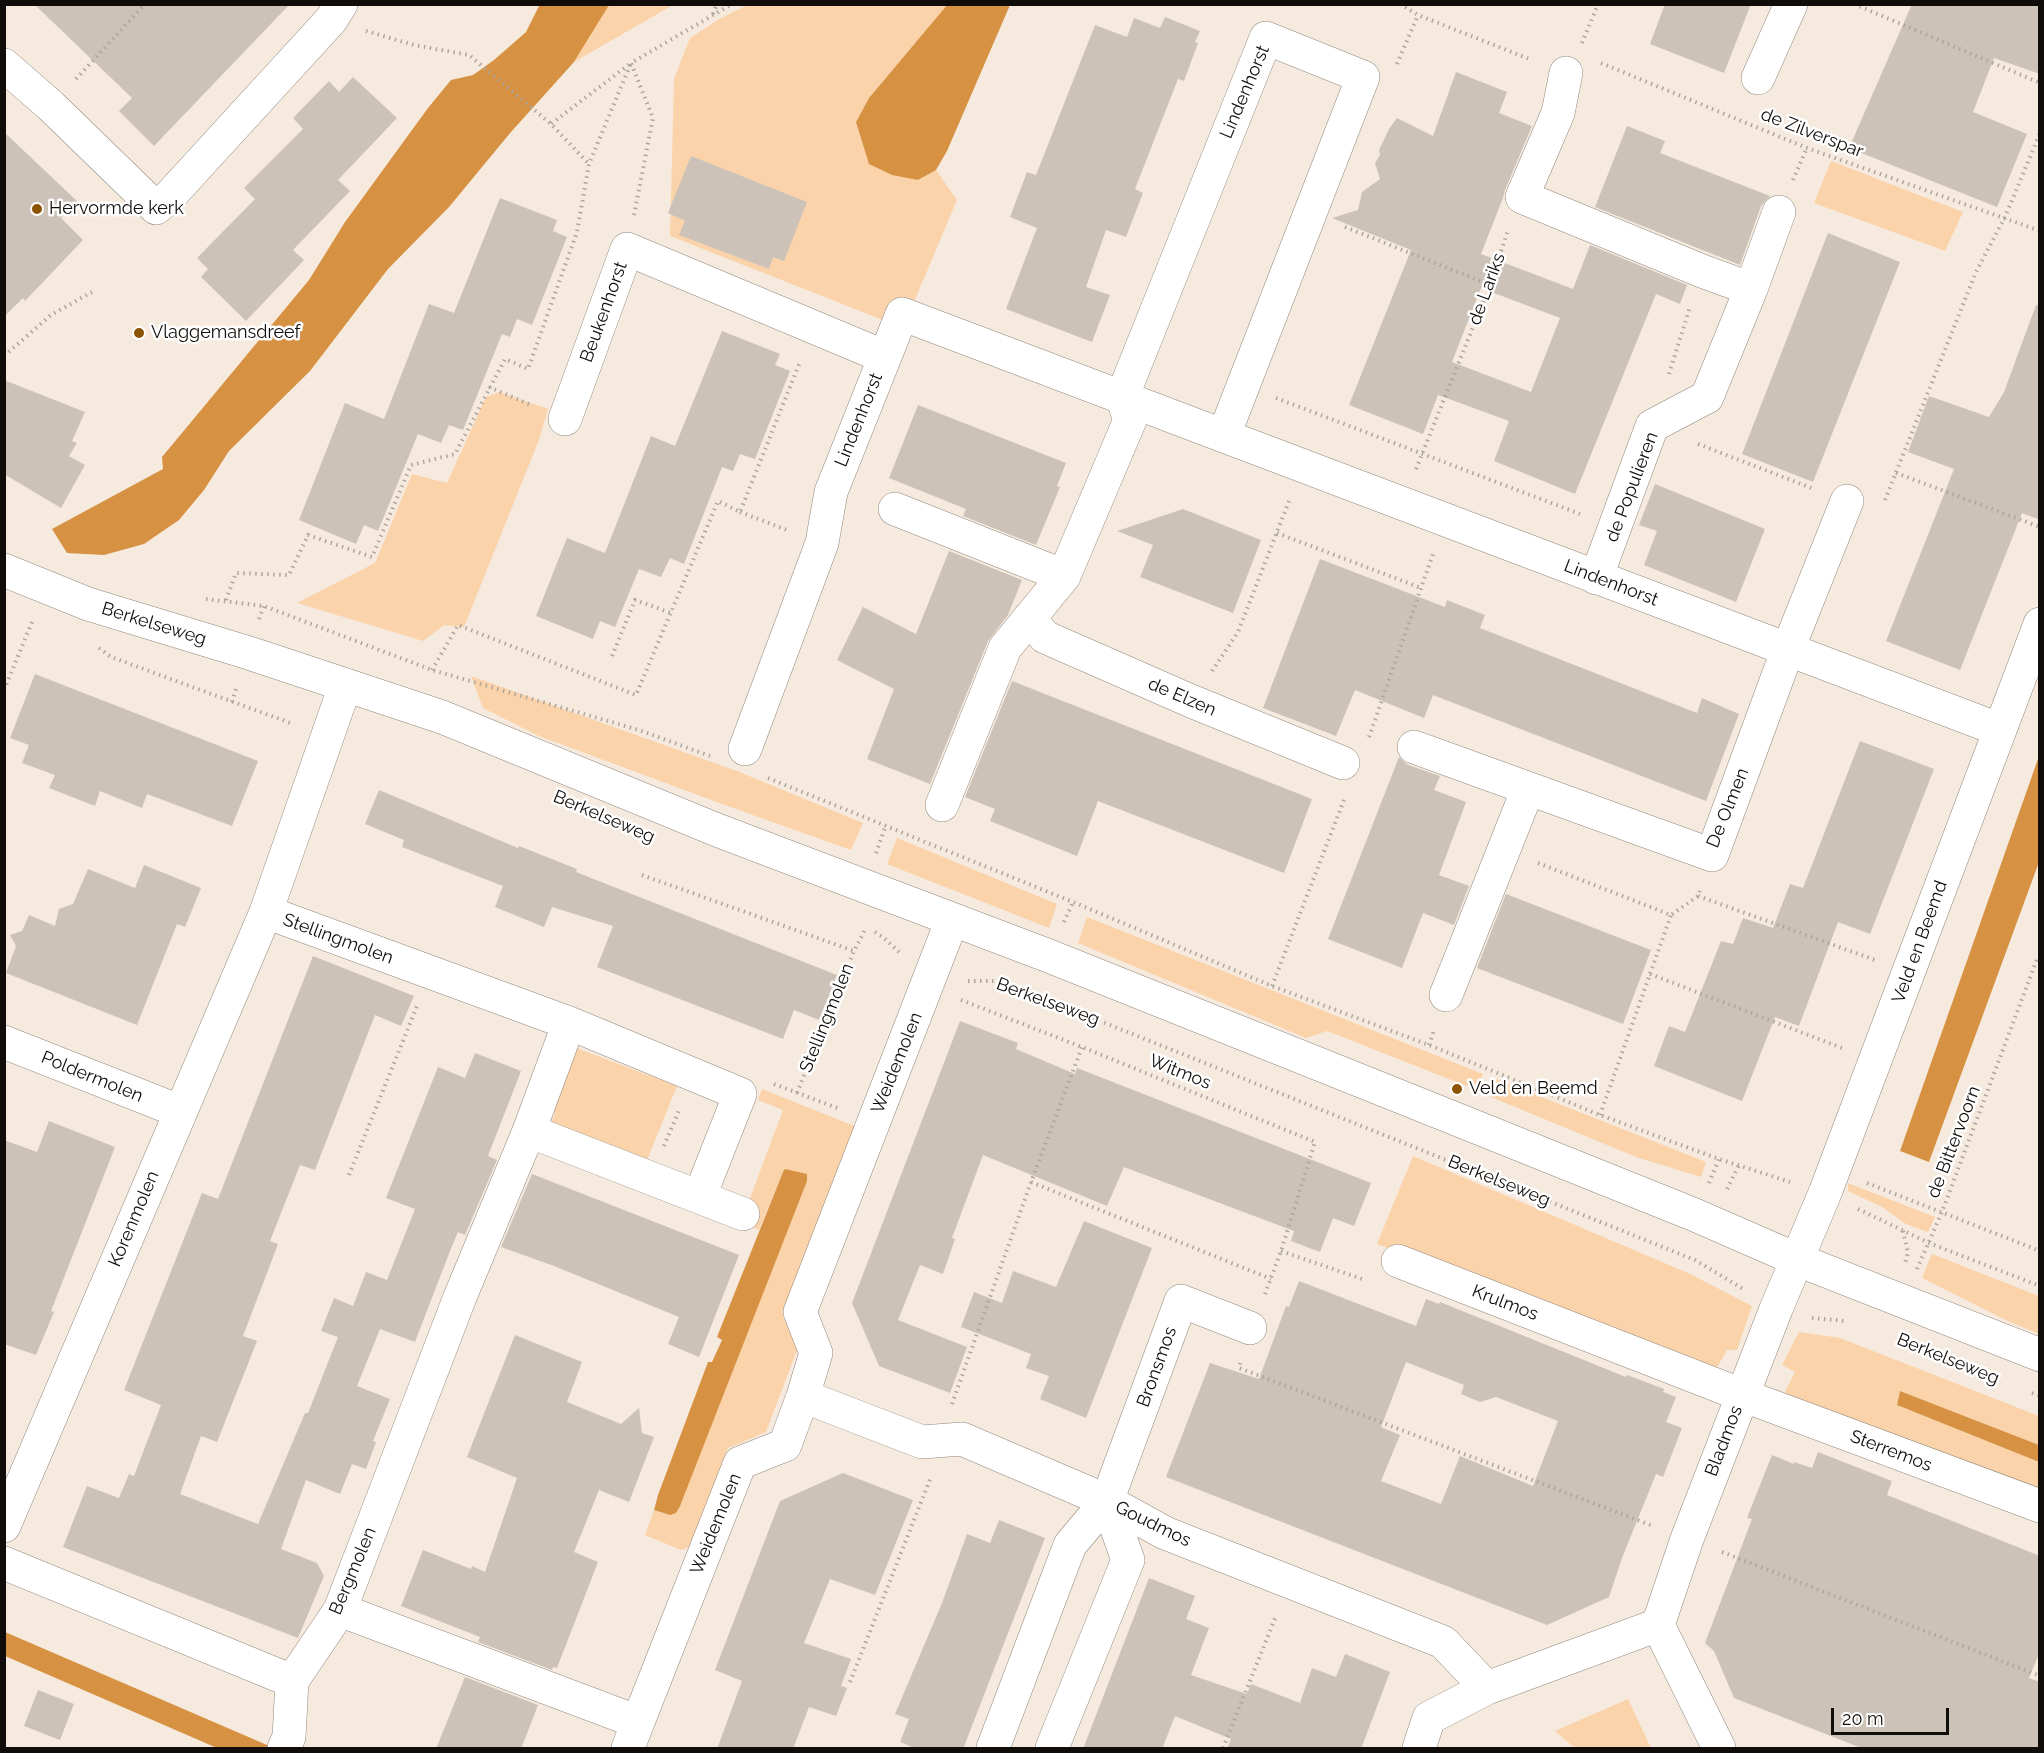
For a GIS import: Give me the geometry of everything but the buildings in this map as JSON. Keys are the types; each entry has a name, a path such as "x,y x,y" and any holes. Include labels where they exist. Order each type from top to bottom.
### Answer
{"street":[{"path":"1758,78 1791,4"},
{"path":"4,64 51,106 156,208 168,198 336,12"},
{"name":"Lindenhorst","path":"1122,397 1266,38 1363,77 1224,435"},
{"path":"1572,63 1558,113 1522,197 1751,289"},
{"name":"de Populieren","path":"1596,578 1653,426 1707,397 1751,289 1779,212"},
{"name":"Beukenhorst","path":"565,419 627,249 885,357"},
{"name":"Lindenhorst","path":"740,760 822,543 831,492 902,314 1998,729"},
{"path":"942,805 1005,648 1064,576 1130,420 1122,397"},
{"name":"De Olmen","path":"1414,747 1712,855 1788,649 1846,501"},
{"path":"895,509 1064,576"},
{"name":"Berkelseweg","path":"4,570 88,604 249,653 442,717 717,830 1060,960 1436,1110 1695,1215 1798,1260 2040,1355"},
{"name":"de Elzen","path":"1029,618 1046,638 1342,763"},
{"name":"Veld en Beemd","path":"1798,1260 1910,973 1998,729 2040,624"},
{"name":"Stellingmolen","path":"345,686 266,912 569,1023 740,1094"},
{"path":"1446,995 1528,789"},
{"name":"Korenmolen","path":"4,1526 266,912"},
{"name":"Weidemolen","path":"340,1610 633,1735 740,1463 785,1445 816,1353 800,1312 952,920"},
{"path":"569,1023 529,1131 743,1214"},
{"name":"Poldermolen","path":"4,1042 179,1112"},
{"path":"703,1188 740,1094"},
{"name":"Bergmolen","path":"292,1681 340,1610 460,1297 529,1131"},
{"name":"Bladmos","path":"1658,1625 1687,1539 1742,1395 1798,1260"},
{"name":"Krulmos","path":"1398,1261 1742,1395"},
{"name":"Bronsmos","path":"993,1749 1070,1545 1107,1501 1181,1301 1250,1328"},
{"name":"Sterremos","path":"1742,1395 2040,1506"},
{"name":"Goudmos","path":"803,1396 922,1442 962,1439 1107,1501 1165,1533 1443,1642 1487,1688"},
{"path":"1052,1749 1128,1560 1107,1501"},
{"path":"4,1563 292,1681 286,1743"},
{"path":"1419,1749 1430,1718 1487,1688 1658,1625 1719,1749"}],"path":[{"path":"51,106 145,4"},
{"path":"713,14 717,4"},
{"path":"551,124 631,63 732,4"},
{"name":"de Zilverspar","path":"1400,4 1418,15 1572,63 2040,231"},
{"path":"1572,63 1598,4"},
{"path":"1854,4 2040,83"},
{"path":"336,12 414,45 469,55 551,124 590,164"},
{"path":"226,600 236,573 290,575 308,535 372,557 411,465 455,454 505,359 528,369 578,232 590,164 631,63"},
{"path":"627,249 652,118 631,63"},
{"path":"1884,502 1976,272 2005,217 2040,133"},
{"name":"de Lariks","path":"1402,503 1490,285 1509,226 1522,197"},
{"path":"1343,226 1490,285"},
{"path":"4,356 51,315 92,292"},
{"path":"740,512 813,328"},
{"path":"489,387 565,419"},
{"path":"1270,395 1616,528"},
{"path":"1191,701 1238,632 1302,466"},
{"path":"1896,473 2040,527"},
{"path":"432,670 458,625 636,695 718,501 740,512 822,543"},
{"path":"1277,532 1421,588"},
{"path":"4,690 45,588"},
{"path":"612,656 635,600 671,613"},
{"path":"264,606 432,670 740,760 1272,987 1429,1045 1600,1115 1719,1159 1829,1182 1942,1212 2040,1251"},
{"name":"Berkelseweg","path":"94,645 111,657 231,702 297,725 328,730"},
{"path":"1504,850 1671,915"},
{"path":"1600,1115 1671,915 1698,896 1712,855"},
{"name":"Stellingmolen","path":"642,875 854,951 797,1093"},
{"path":"1698,896 1910,973"},
{"name":"Berkelseweg","path":"857,924 883,937 930,979 996,981 1695,1260 1776,1309 1798,1317 1847,1321"},
{"path":"854,951 867,928"},
{"name":"de Bittervoorn","path":"1904,1301 1942,1212 2037,959 2040,960"},
{"path":"348,1175 431,972"},
{"path":"1650,974 1875,1061"},
{"name":"Witmos","path":"930,979 1082,1047 1315,1142 1281,1251 1385,1287 1398,1261"},
{"path":"850,1682 930,1480 939,1441 1031,1182 1082,1047"},
{"path":"651,1178 693,1074"},
{"name":"Stellingmolen","path":"740,1094 766,1082 874,1122"},
{"path":"1031,1182 1271,1279"},
{"path":"1829,1182 1929,1243 2040,1286"},
{"path":"1239,1368 2040,1676"},
{"path":"2029,1392 2040,1396"},
{"path":"1223,1749 1290,1581"}],"shaded area":[{"path":"540,4 609,5 574,62 511,132 449,207 388,269 310,371 229,451 204,490 179,520 144,544 104,555 67,553 52,529 163,469 162,457 309,280 345,222 428,108 451,80 473,75 526,32"},
{"path":"948,4 1010,5 947,151 936,170 918,180 892,175 869,164 856,122 869,98"},
{"path":"609,5 673,5 574,62"},
{"path":"747,5 948,5 869,98 856,122 918,180 936,170 957,200 903,328 670,236 674,79 690,38"},
{"path":"1831,161 1963,212 1945,251 1814,203"},
{"path":"499,392 548,409 539,440 464,627 444,625 423,641 297,603 375,563 412,474 447,483 486,397"},
{"path":"471,676 737,771 863,823 851,850 539,736 483,708"},
{"path":"2039,756 2039,862 1929,1162 1900,1151"},
{"path":"897,838 1057,904 1049,928 887,864"},
{"path":"1087,917 1483,1074 1477,1090 1327,1031 1306,1038 1078,943"},
{"path":"571,1046 677,1086 644,1168 549,1129 555,1113 546,1113"},
{"path":"1496,1079 1706,1162 1701,1177 1636,1157 1491,1097"},
{"path":"762,1089 857,1127 783,1316 797,1350 766,1432 728,1448 689,1547 681,1550 645,1535 654,1510 670,1515 783,1172 759,1230 742,1224 783,1110 758,1100"},
{"path":"1413,1156 1688,1273 1752,1306 1737,1350 1727,1350 1715,1371 1377,1244"},
{"path":"785,1169 807,1174 807,1181 680,1506 676,1513 670,1515 654,1510 708,1362 712,1362 722,1340 717,1337"},
{"path":"1848,1183 1935,1217 1928,1232 1906,1224 1882,1207 1848,1191"},
{"path":"1932,1254 2039,1296 2039,1334 1922,1278"},
{"path":"1799,1332 1840,1338 2039,1416 2039,1445 1900,1391 1897,1405 2039,1462 2039,1499 1781,1400 1795,1372 1782,1365"},
{"path":"1900,1391 2039,1445 2039,1462 1897,1405"},
{"path":"5,1632 274,1748 217,1748 5,1656"},
{"path":"1628,1699 1651,1748 1575,1748 1555,1731"}],"place":[{"name":"Hervormde kerk","path":"37,209"},
{"name":"Vlaggemansdreef","path":"139,333"},
{"name":"Veld en Beemd","path":"1457,1089"}]}
